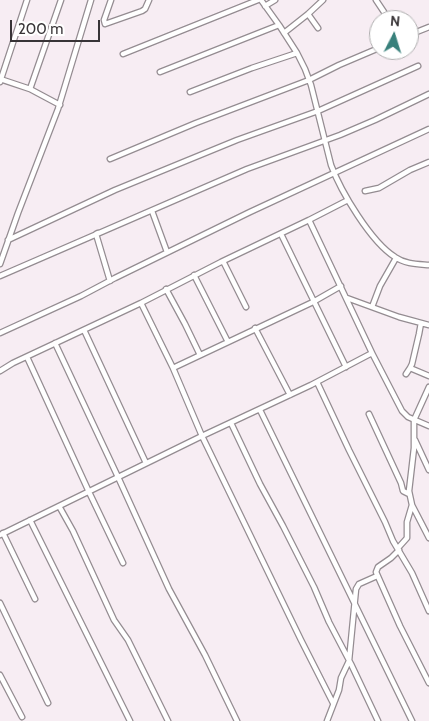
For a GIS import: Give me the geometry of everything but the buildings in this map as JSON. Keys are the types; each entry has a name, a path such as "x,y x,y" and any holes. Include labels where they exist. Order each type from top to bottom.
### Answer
{"street":[{"path":"27,0 0,80 30,89 60,105"},
{"path":"30,89 61,0"},
{"path":"0,264 60,105 91,0"},
{"path":"111,0 104,20 105,24 142,11 149,0"},
{"path":"123,54 260,0 279,25 305,69 334,172 362,222 383,248 396,258 414,264 429,265"},
{"path":"265,6 274,0"},
{"path":"284,33 323,0"},
{"path":"308,14 318,28"},
{"path":"160,72 279,25"},
{"path":"110,158 309,80 339,64 369,52"},
{"path":"190,92 297,53"},
{"path":"8,240 115,190 237,140 318,112 418,66"},
{"path":"0,276 247,168 325,141 429,94"},
{"path":"0,334 82,296 167,252 334,172 429,129"},
{"path":"365,191 379,188 410,170 429,162"},
{"path":"96,234 206,187"},
{"path":"0,371 348,200"},
{"path":"152,211 167,252"},
{"path":"309,220 398,406 404,414 429,426"},
{"path":"96,234 110,281"},
{"path":"281,234 346,367"},
{"path":"372,307 380,286 396,258"},
{"path":"223,261 246,307"},
{"path":"194,275 228,342"},
{"path":"173,368 313,302 341,286"},
{"path":"166,290 200,355"},
{"path":"347,298 429,325"},
{"path":"140,303 173,368 202,436 333,703"},
{"path":"406,374 410,368 421,323"},
{"path":"256,328 290,395"},
{"path":"84,330 146,463"},
{"path":"54,343 169,589 205,655 236,721"},
{"path":"35,599 1,534 202,436 260,410 372,353"},
{"path":"26,357 123,563"},
{"path":"410,368 429,376"},
{"path":"317,382 393,541 412,573 429,611"},
{"path":"429,387 414,420 414,439 408,494 429,538"},
{"path":"260,410 412,721"},
{"path":"369,414 403,491 408,494"},
{"path":"232,422 239,441 314,587 329,622 378,721"},
{"path":"414,439 429,470"},
{"path":"412,505 407,522 407,538 391,558 378,567 376,571 400,626 429,683"},
{"path":"59,506 73,531 114,620 128,640 168,721"},
{"path":"30,520 130,721"},
{"path":"327,721 339,690 341,678 349,661 356,589 359,584 377,576"},
{"path":"0,603 48,703"},
{"path":"0,675 22,717"}]}
